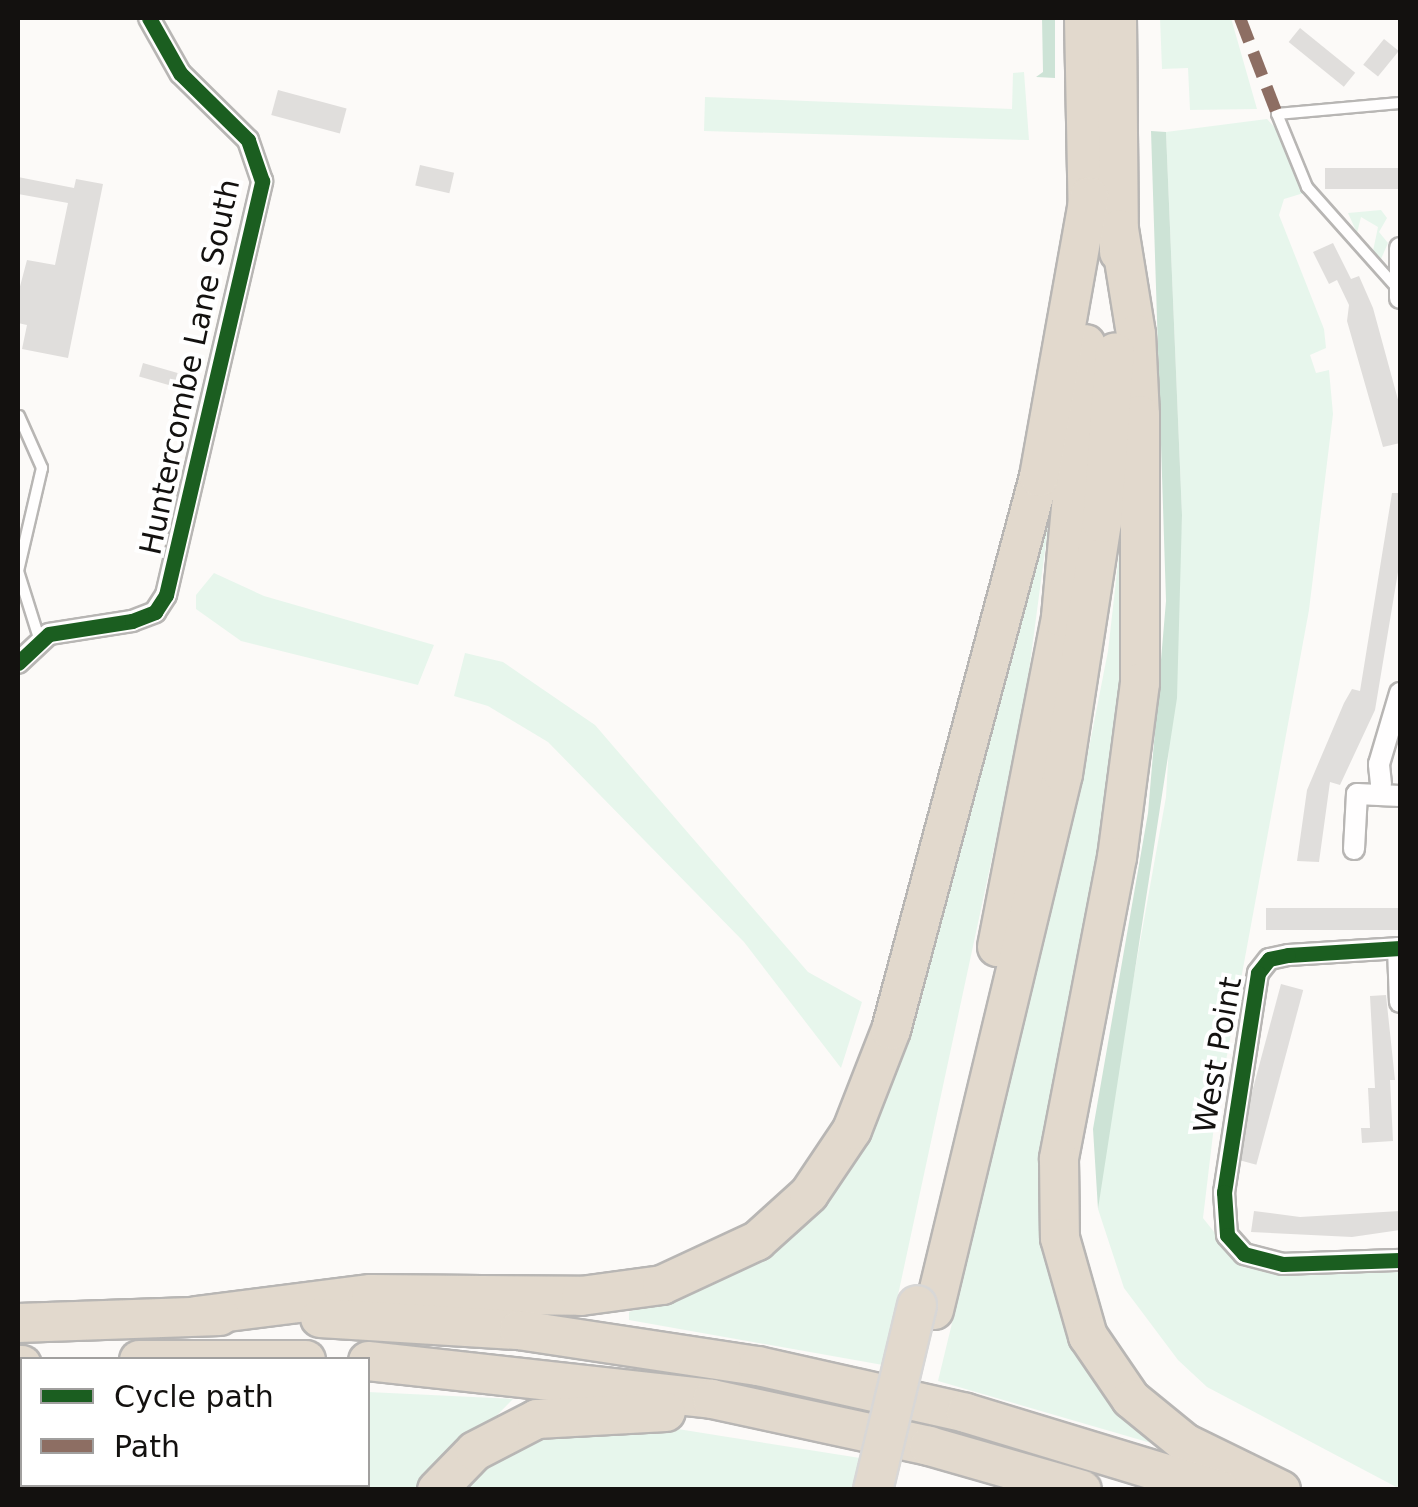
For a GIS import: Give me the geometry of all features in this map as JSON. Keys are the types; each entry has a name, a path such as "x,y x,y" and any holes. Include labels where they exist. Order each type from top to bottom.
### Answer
{"highway":[{"path":"891,1490 1062,617 1085,376 1088,196 1084,18"},
{"path":"873,1490 925,1308 1079,688 1110,443 1119,229 1117,18"},
{"path":"196,1316 371,1294 581,1296 662,1285 748,1246 810,1194 852,1130 891,1030 1040,477 1088,196"},
{"path":"1119,229 1138,366 1140,683 1117,857 1059,1159 1060,1238 1077,1312 1101,1360 1131,1398 1185,1443 1281,1490"},
{"path":"18,1323 196,1316 436,1324 676,1351 966,1412 1220,1490"},
{"path":"370,1361 573,1379 808,1418 1082,1490"},
{"path":"437,1490 496,1436 548,1417 632,1410 808,1418"}],"street":[{"name":"Huntercombe Lane South","path":"18,663 50,634 132,621 155,612 166,595 262,181 248,140 204,103 150,18"},
{"path":"1398,293 1400,248"},
{"path":"1381,784 1380,764 1400,693"},
{"path":"1354,850 1357,794 1400,796"},
{"path":"1399,948 1400,1002"},
{"name":"West Point","path":"1399,948 1288,955 1269,959 1258,973 1234,1100 1224,1192 1227,1236 1244,1254 1283,1264 1400,1260"}],"lane":[{"path":"1398,293 1307,187 1277,114 1400,103"},
{"path":"19,416 42,468 18,571 40,641"}],"shaded area":[{"path":"1160,18 1231,18 1257,109 1190,110 1188,68 1162,69"},
{"path":"1024,72 1029,140 704,131 705,97 1012,109 1013,73"},
{"path":"1267,119 1289,143 1307,192 1284,199 1279,215 1324,329 1326,348 1310,355 1316,373 1329,370 1333,414 1309,610 1214,1126 1203,1218 1242,1267 1279,1274 1400,1272 1400,1489 1207,1387 1178,1360 1124,1288 1098,1209 1108,1121 1166,797 1182,515 1166,132"},
{"path":"1381,210 1387,218 1379,232 1388,243 1381,259 1373,251 1378,227 1361,217 1357,233 1348,213"},
{"path":"1060,437 1024,709 883,1365 629,1320 629,1312 736,1274 784,1241 827,1197"},
{"path":"1127,484 1130,659 1046,1226 1158,1441 1151,1443 938,1381 1080,794 1108,651"},
{"path":"214,573 264,596 434,645 418,685 241,641 196,609 196,595"},
{"path":"465,653 503,662 595,725 808,972 862,1002 841,1068 744,942 548,742 488,706 454,696"},
{"path":"370,1392 513,1399 425,1489 290,1487 370,1487"},
{"path":"659,1426 860,1458 853,1489 455,1490 522,1439"}],"green space":[{"path":"1042,18 1055,18 1055,78 1036,77 1043,72"},
{"path":"1151,131 1166,132 1182,515 1177,698 1098,1209 1093,1129 1148,813 1166,601"}],"building":[{"path":"1300,28 1355,73 1344,87 1289,42"},
{"path":"1384,39 1399,51 1378,77 1363,65"},
{"path":"278,90 347,108 340,133 271,115"},
{"path":"420,165 454,173 449,193 415,185"},
{"path":"1325,168 1400,168 1400,189 1325,189"},
{"path":"18,177 74,188 76,179 103,184 68,358 22,349 27,325 18,323 18,294 27,260 55,265 68,203 18,194"},
{"path":"1333,243 1351,279 1359,276 1373,308 1400,407 1400,443 1383,447 1347,321 1349,305 1337,280 1329,284 1313,252"},
{"path":"143,363 178,373 174,386 139,376"},
{"path":"1392,493 1400,493 1400,560 1375,710 1340,785 1330,782 1319,862 1297,861 1307,790 1344,703 1352,689 1360,691"},
{"path":"1266,908 1398,908 1398,930 1266,930"},
{"path":"1281,984 1303,990 1256,1165 1234,1159"},
{"path":"1386,995 1395,1080 1390,1080 1393,1141 1362,1143 1361,1128 1370,1128 1368,1088 1375,1088 1370,996"},
{"path":"1254,1211 1300,1217 1400,1211 1400,1230 1352,1237 1251,1232"}],"marked path":[{"path":"1240,18 1277,114"}],"cycle path":[{"path":"18,663 49,634 132,621 155,612 166,595 262,181 248,140 180,73 149,18"},
{"path":"1400,948 1288,955 1269,959 1258,973 1224,1192 1227,1235 1244,1254 1283,1264 1400,1260"}]}
